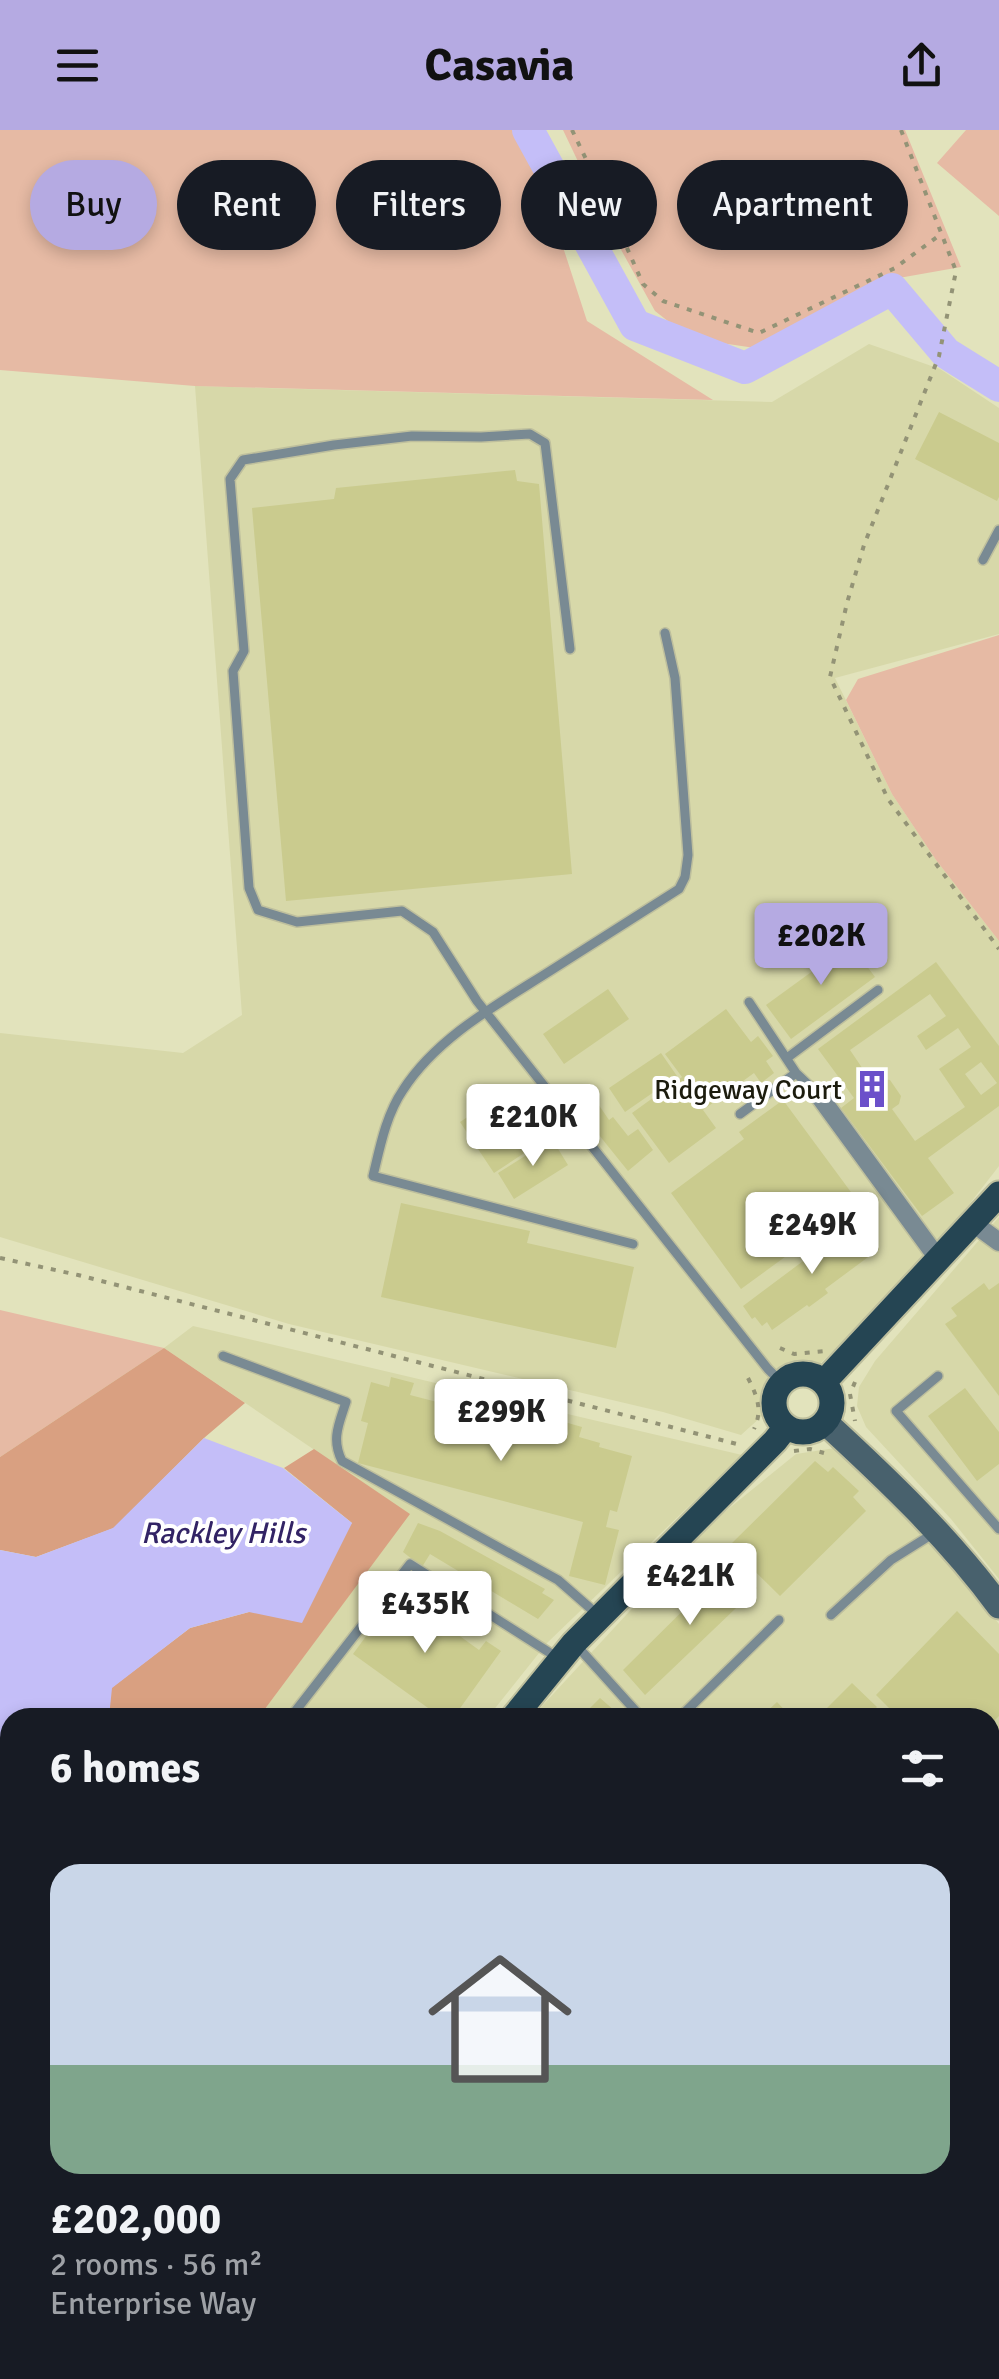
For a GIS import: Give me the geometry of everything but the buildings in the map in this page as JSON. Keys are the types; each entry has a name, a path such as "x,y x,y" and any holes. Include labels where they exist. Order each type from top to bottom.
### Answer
{"main road":[{"path":"824,1382 999,1194"},
{"path":"809,1374 824,1382 832,1394 830,1414 814,1430 793,1431 789,1439 776,1416 774,1395 781,1382 790,1376 809,1374"},
{"path":"521,1708 567,1651 775,1441 789,1439"}],"street":[{"path":"816,1093 939,1260"},
{"path":"973,1223 999,1242"},
{"path":"825,1422 995,1590"}],"lane":[{"path":"570,649 545,443 530,434 412,436 334,445 244,460 230,479 244,652 233,671 249,888 258,910 297,922 402,911 433,932 486,1012 781,1382"},
{"path":"984,560 999,530"},
{"path":"634,1244 373,1176 383,1136 403,1089 443,1045 486,1012 679,889 686,877 688,855 675,678 666,633"},
{"path":"786,1058 878,990"},
{"path":"750,1002 796,1073 816,1093"},
{"path":"740,1114 796,1073"},
{"path":"223,1356 346,1402 334,1438 342,1460 558,1580 600,1617"},
{"path":"938,1376 896,1410 999,1529"},
{"path":"831,1615 891,1560 936,1531"},
{"path":"298,1708 410,1564 567,1651 631,1708"},
{"path":"689,1708 779,1620"}],"path":[{"path":"572,130 587,160"},
{"path":"901,130 956,271 939,356 864,545 830,677 888,800 999,950"},
{"path":"628,250 643,284 664,301 759,333 895,268 941,234"},
{"path":"0,1258 742,1444"},
{"path":"735,1453 750,1437 758,1420 759,1402 748,1378"},
{"path":"789,1439 828,1454"}],"shaded area":[{"path":"0,130 525,130 535,160 521,160 521,250 564,250 587,321 713,400 195,386 0,370"},
{"path":"563,130 905,130 961,267 893,279 755,348 701,340 655,311 621,250 657,250 657,160 577,160"},
{"path":"966,130 999,130 999,216 937,163"},
{"path":"869,344 940,369 999,408 999,634 835,678 892,794 936,860 999,941 999,1166 926,1260 741,1435 663,1412 289,1324 0,1237 0,1033 183,1053 242,1015 195,386 772,402"},
{"path":"999,635 999,941 936,860 892,794 846,700 858,679"},
{"path":"999,1217 999,1579 951,1519 866,1427 857,1406 859,1387 875,1361"},
{"path":"0,1310 164,1348 0,1457"},
{"path":"193,1326 742,1455 547,1643 495,1708 266,1708 409,1514 164,1348"},
{"path":"164,1348 245,1403 114,1528 36,1557 0,1550 0,1457"},
{"path":"835,1448 887,1484 999,1624 999,1708 540,1708 711,1523 796,1454"},
{"path":"314,1449 410,1514 266,1708 110,1708 111,1688 190,1628 249,1612 352,1523 284,1468"}],"water":[{"name":"Rackley Hills","path":"204,1438 283,1468 352,1523 302,1623 249,1612 190,1628 112,1688 110,1708 0,1708 0,1550 36,1557 113,1528"}],"waterway":[{"path":"528,130 635,325 745,368 892,289 946,353 999,386"}],"place":[{"name":"Ridgeway Court","path":"872,1089"}]}
